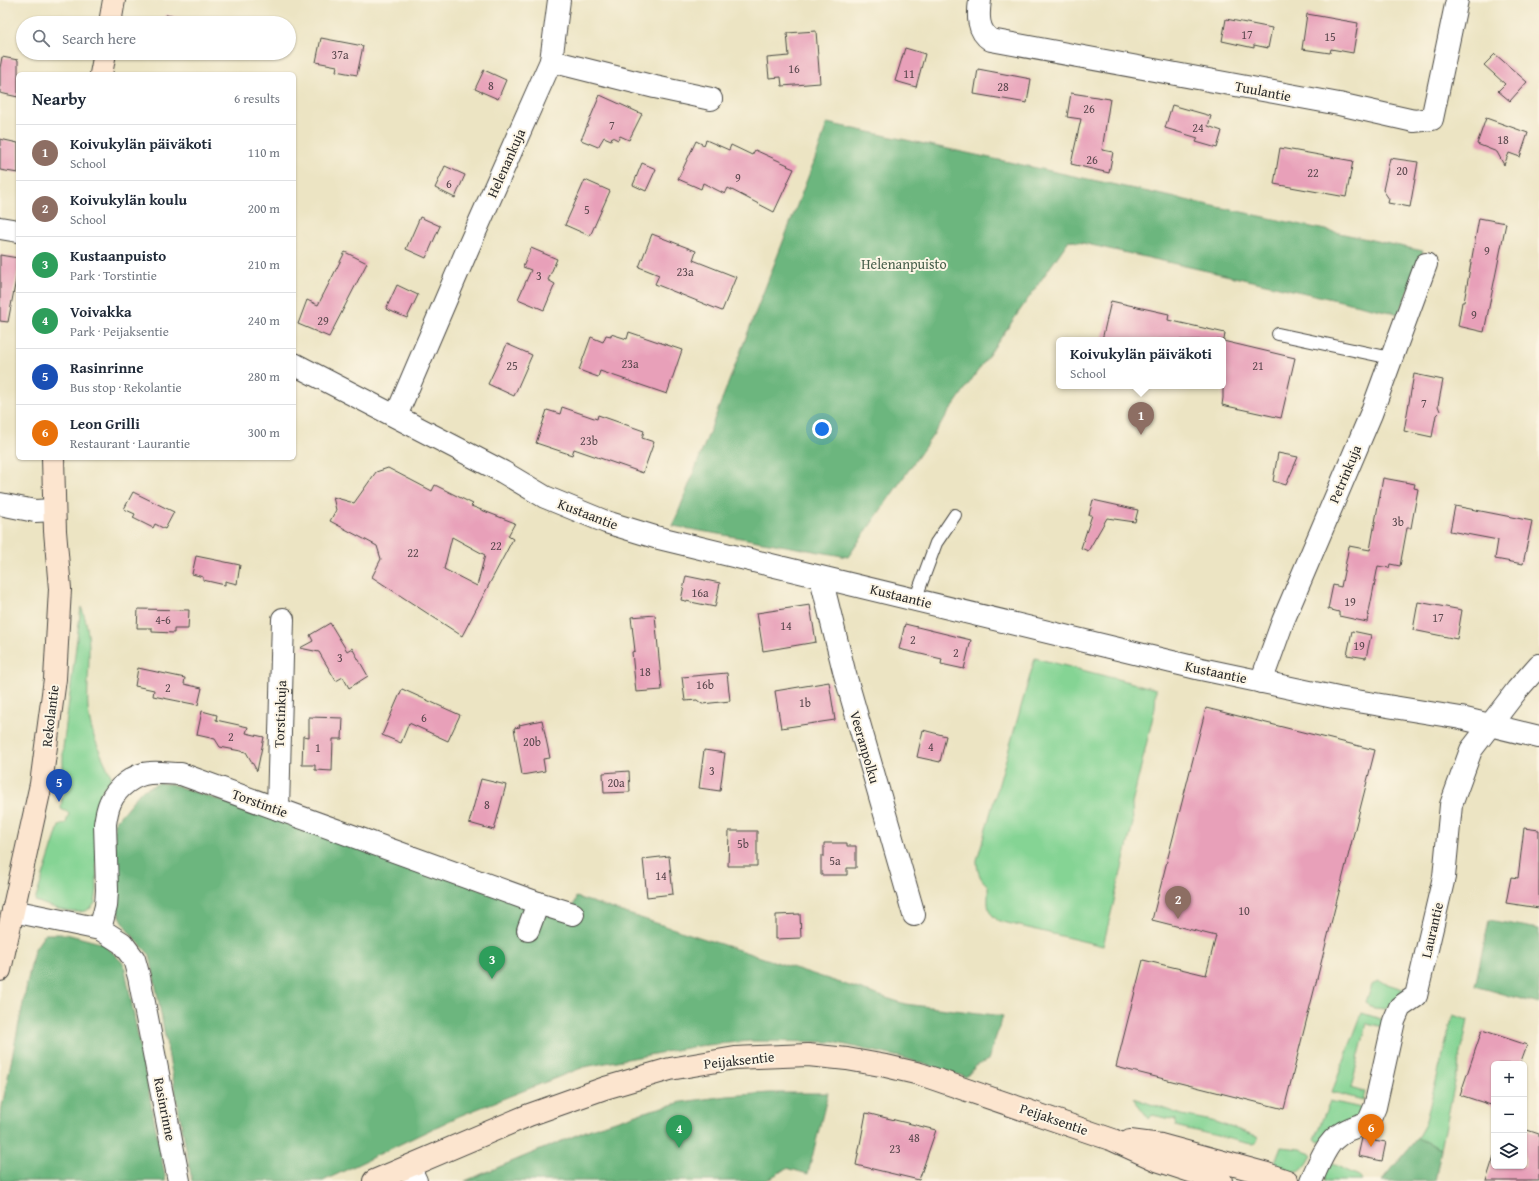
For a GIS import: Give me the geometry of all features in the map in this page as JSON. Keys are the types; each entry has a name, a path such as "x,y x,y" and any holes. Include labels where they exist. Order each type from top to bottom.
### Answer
{"main road":[{"path":"111,16 114,0"},
{"path":"101,72 104,60"},
{"name":"Rekolantie","path":"0,970 41,784 55,679 60,588 54,510 53,460"},
{"name":"Peijaksentie","path":"374,1181 413,1174 529,1115 605,1088 670,1069 736,1058 808,1055 847,1059 920,1074 1113,1140 1157,1160 1221,1181"},
{"name":"Peijaksentie","path":"1113,1140 1161,1145 1264,1173 1287,1181"}],"street":[{"name":"Helenankuja","path":"396,416 551,60 559,0"},
{"name":"Tuulantie","path":"980,0 980,28 985,36 991,40 1339,104 1414,121 1432,120 1457,0"},
{"path":"551,60 655,87 711,99"},
{"path":"0,228 16,231"},
{"name":"Petrinkuja","path":"1261,682 1283,621 1370,414 1426,264"},
{"name":"Kustaantie","path":"296,365 503,472 545,497 606,522 671,542 1201,669 1345,699 1462,718 1539,738"},
{"path":"0,504 35,511 54,510"},
{"name":"Veeranpolku","path":"821,578 844,671 914,915"},
{"name":"Torstinkuja","path":"278,809 283,619"},
{"name":"Laurantie","path":"1311,1181 1323,1153 1330,1142 1343,1131 1368,1123 1375,1107 1394,1021 1400,1007 1416,996 1444,877 1451,806 1471,750 1539,664"},
{"name":"Torstintie","path":"100,929 106,906 105,824 110,802 124,784 137,777 150,773 181,774 538,903 573,914"},
{"path":"528,930 538,903"},
{"name":"Rasinrinne","path":"13,911 100,929 122,943 134,959 139,977 180,1181"}],"lane":[{"path":"1278,334 1391,358"},
{"path":"915,600 936,543 955,515"}],"green space":[{"name":"Helenanpuisto","path":"827,123 1423,251 1399,314 1069,240 848,557 673,526 820,146"},
{"path":"81,607 88,632 89,644 89,718 97,745 112,778 103,789 95,808 97,890 95,903 90,909 75,912 58,909 35,901 59,826 66,823 69,813 61,809 63,788 63,748"},
{"path":"1035,658 1156,689 1155,708 1132,804 1133,823 1103,946 999,921 991,914 989,910 988,886 982,880 977,868 977,860"},
{"path":"159,783 171,784 570,919 576,897 905,1004 1003,1016 988,1060 976,1066 966,1077 904,1058 833,1042 750,1041 697,1046 584,1067 459,1116 323,1181 192,1181 150,955 128,931 118,912 114,823 141,791"},
{"path":"1489,920 1539,929 1539,1004 1475,986"},
{"path":"45,934 66,934 104,944 124,964 166,1181 0,1181 0,1116 34,950"},
{"path":"1378,981 1406,990 1385,1009 1374,1008 1366,1003 1372,985"},
{"path":"1362,1013 1384,1020 1382,1027 1367,1023 1351,1088 1365,1092 1363,1100 1332,1092"},
{"path":"1453,1015 1468,1020 1441,1149 1417,1138 1425,1124"},
{"path":"770,1093 828,1093 808,1174 787,1168 765,1181 465,1181 591,1129 637,1114 682,1102 727,1096"},
{"path":"1133,1098 1182,1115 1212,1121 1257,1136 1258,1139 1256,1143 1251,1144 1175,1126 1176,1120 1152,1115 1149,1119"},
{"path":"1330,1101 1361,1108 1359,1116 1319,1141 1314,1139"},
{"path":"1417,1138 1441,1149 1435,1181 1382,1181"},
{"path":"1281,1147 1301,1149 1312,1155 1301,1170 1297,1172 1287,1171 1274,1166"},
{"path":"1328,1162 1359,1176 1362,1181 1325,1181 1324,1177"}],"building":[{"path":"1307,14 1358,23 1353,53 1331,49 1330,53 1302,49"},
{"path":"1226,19 1272,28 1268,48 1254,45 1254,48 1222,41"},
{"path":"816,31 820,83 782,86 781,77 769,78 767,58 789,56 787,33"},
{"path":"321,38 363,46 357,75 336,71 337,66 316,62"},
{"path":"905,48 925,54 916,87 895,81"},
{"path":"1495,54 1527,82 1510,101 1498,91 1505,84 1484,65"},
{"path":"2,57 18,60 18,72 16,72 16,97 0,93 0,68"},
{"path":"978,69 1031,79 1027,103 974,94"},
{"path":"484,70 506,80 498,99 475,89"},
{"path":"1071,93 1110,99 1102,150 1113,152 1109,173 1071,164 1081,119 1067,117"},
{"path":"600,95 642,114 629,140 620,136 618,140 612,137 611,140 604,137 598,147 581,140"},
{"path":"1172,105 1211,116 1208,126 1222,131 1217,148 1196,142 1198,138 1165,128"},
{"path":"1486,118 1528,133 1520,157 1509,153 1504,165 1497,152 1477,144"},
{"path":"0,139 16,143 16,173 0,170"},
{"path":"706,140 729,150 731,145 752,155 755,150 794,169 774,212 728,188 725,194 703,183 701,189 678,179 696,141 704,145"},
{"path":"1280,148 1353,161 1346,197 1274,184"},
{"path":"1390,158 1418,162 1410,207 1388,203 1389,199 1383,190"},
{"path":"642,163 656,169 646,191 633,185"},
{"path":"445,166 465,175 455,198 435,188"},
{"path":"585,180 610,191 590,236 565,225"},
{"path":"420,217 440,226 426,258 406,249"},
{"path":"1479,218 1506,223 1484,332 1458,326 1462,302 1464,302"},
{"path":"652,234 696,251 693,260 736,277 722,311 655,284 659,275 639,267"},
{"path":"531,248 557,259 548,280 555,284 544,310 518,299 531,270 523,267"},
{"path":"345,252 367,263 329,337 298,324 307,300 318,305"},
{"path":"0,255 16,258 16,280 8,322 0,321"},
{"path":"397,285 418,295 407,318 386,309"},
{"path":"1111,301 1169,314 1168,320 1225,333 1224,337 1103,337"},
{"path":"629,332 682,350 667,394 600,371 598,377 579,370 591,337 603,342 606,335 611,336 611,334 627,339"},
{"path":"1226,342 1295,358 1281,418 1222,405 1223,389 1226,389"},
{"path":"507,344 532,355 514,396 488,384"},
{"path":"1414,374 1443,380 1438,406 1440,411 1436,415 1432,437 1404,431"},
{"path":"562,407 597,419 598,415 644,431 642,438 654,442 643,473 574,449 572,455 536,443 547,410 560,414"},
{"path":"1278,453 1298,457 1286,485 1273,481"},
{"path":"388,468 432,491 435,485 473,504 471,506 515,523 508,536 513,539 462,636 372,577 381,559 377,546 330,521 336,510 333,497 354,503 376,472","holes":["452,537 485,555 477,586 444,569"]},
{"path":"1383,478 1415,484 1414,488 1418,489 1411,528 1407,528 1400,566 1390,564 1389,568 1378,566 1367,622 1339,616 1339,612 1328,609 1333,585 1341,587 1349,546 1370,550"},
{"path":"133,492 174,512 165,529 155,524 153,528 133,518 135,514 124,509"},
{"path":"1093,500 1138,510 1135,522 1107,518 1088,551 1081,548 1092,515 1089,515"},
{"path":"1455,506 1532,521 1523,564 1495,559 1498,540 1450,531"},
{"path":"196,556 240,565 237,584 225,581 225,585 203,580 203,577 192,574"},
{"path":"686,576 720,583 715,607 681,600"},
{"path":"1418,602 1462,610 1457,639 1413,630"},
{"path":"810,605 816,642 763,651 757,613"},
{"path":"138,609 189,610 188,629 174,629 174,633 152,632 152,628 137,628"},
{"path":"655,615 662,690 636,692 632,652 635,651 631,617"},
{"path":"330,623 347,651 352,648 368,676 349,688 343,677 336,681 319,652 300,648 313,641 310,635"},
{"path":"905,624 971,640 964,669 941,664 942,659 899,649"},
{"path":"1352,631 1371,635 1366,658 1347,655"},
{"path":"138,668 185,678 184,684 202,688 198,705 153,696 154,690 135,686"},
{"path":"727,673 730,701 702,704 697,700 685,701 682,677"},
{"path":"829,682 835,720 781,728 775,691"},
{"path":"402,689 460,715 448,741 409,723 401,743 382,735"},
{"path":"1206,708 1375,750 1284,1109 1116,1067 1143,960 1206,975 1216,936 1152,920"},
{"path":"202,711 217,715 216,720 248,727 246,733 264,737 257,771 246,752 220,747 215,739 197,735"},
{"path":"309,717 343,718 342,739 333,739 332,771 315,770 315,765 302,765 303,736 309,737"},
{"path":"542,720 550,758 543,759 545,771 522,775 514,728 520,727 519,725"},
{"path":"923,730 946,736 940,762 917,757"},
{"path":"704,750 725,753 720,791 699,788"},
{"path":"629,771 630,792 604,793 603,773"},
{"path":"481,779 506,785 494,830 469,823"},
{"path":"1524,828 1539,830 1539,908 1506,903 1511,877 1518,878"},
{"path":"729,831 757,831 757,866 728,866"},
{"path":"824,843 847,843 847,846 856,846 856,868 847,868 847,875 821,875 821,856 824,856"},
{"path":"669,856 673,894 647,897 643,859"},
{"path":"800,914 801,938 776,939 776,915"},
{"path":"1482,1030 1527,1045 1521,1061 1491,1061 1491,1105 1460,1095"},
{"path":"866,1113 936,1130 919,1180 856,1165"},
{"path":"1527,1130 1539,1134 1539,1181 1486,1181 1491,1165 1491,1169 1527,1169"},
{"path":"1362,1138 1386,1142 1382,1161 1358,1156"}],"place":[{"name":"Koivukylän päiväkoti","path":"1141,435"},
{"name":"Rasinrinne","path":"59,802"},
{"name":"Koivukylän koulu","path":"1178,919"},
{"name":"Kustaanpuisto","path":"492,979"},
{"name":"Leon Grilli","path":"1371,1147"},
{"name":"Voivakka","path":"679,1148"}]}
